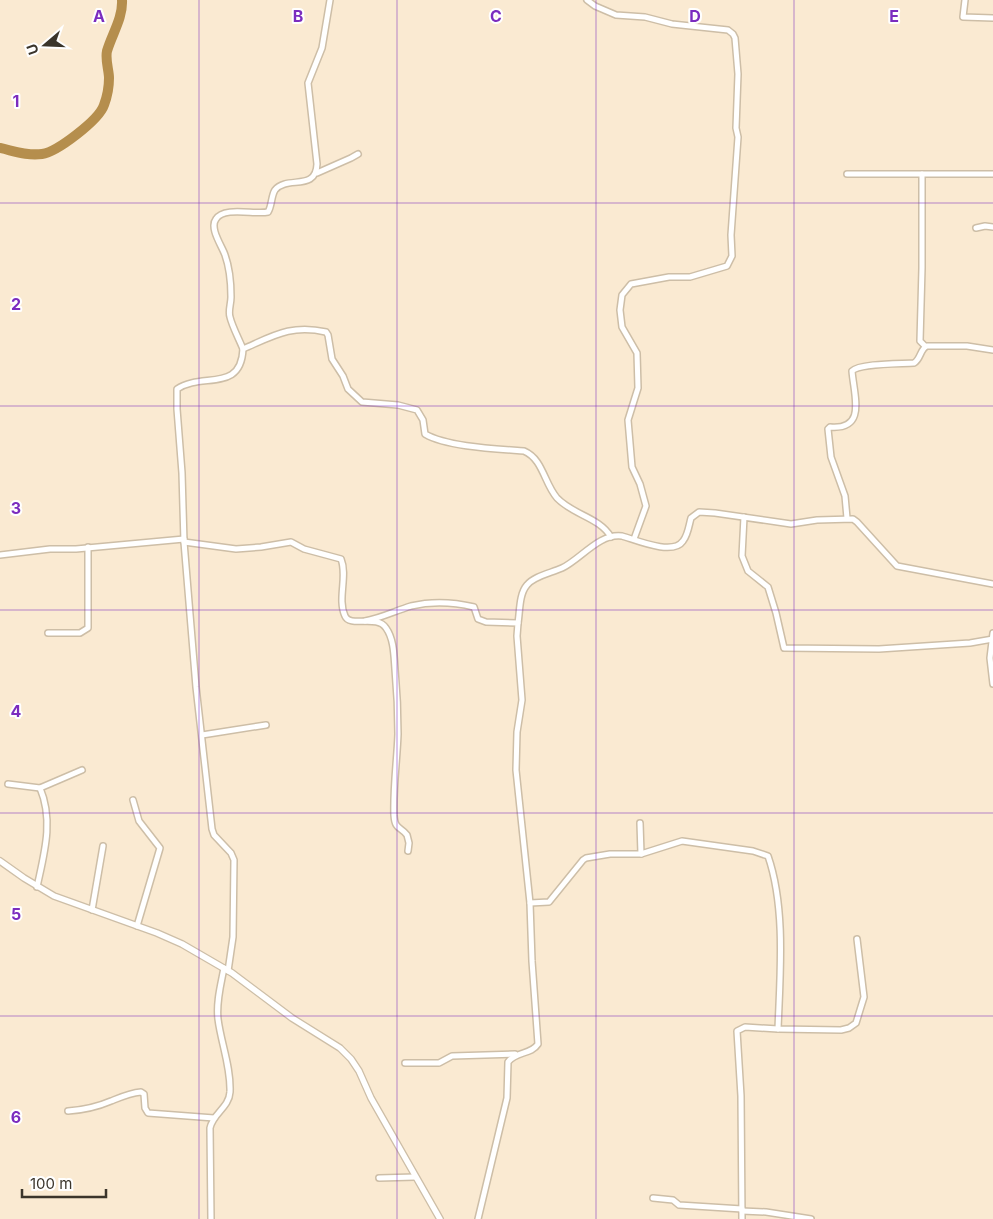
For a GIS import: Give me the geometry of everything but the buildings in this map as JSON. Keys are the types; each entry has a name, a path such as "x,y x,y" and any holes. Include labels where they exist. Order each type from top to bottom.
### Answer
{"street":[{"path":"317,173 318,164 308,83 322,48 330,0"},
{"path":"587,0 595,6 616,15 645,17 672,24 728,30 735,38 738,74 736,128 738,138 731,235 732,256 727,266 690,276 670,277 630,284 622,295 620,310 622,327 637,353 638,388 628,420 632,467 640,484 646,506 634,539"},
{"path":"965,0 963,17 993,18"},
{"path":"211,1219 210,1128 214,1118 227,1104 230,1093 225,1047 218,1016 233,937 234,867 231,853 212,831 184,541 182,473 176,392 179,387 186,384 223,378 232,374 242,362 243,349 229,316 231,300 230,272 223,247 215,230 215,220 221,215 232,212 267,213 270,210 274,192 279,187 305,181 314,177 317,173 358,154"},
{"path":"847,174 993,174"},
{"path":"922,174 920,342 924,346 967,346 993,350"},
{"path":"976,228 982,226 993,227"},
{"path":"243,349 294,329 326,332 332,359 348,388 362,402 398,405 417,410 423,420 425,434 440,440 481,447 524,451 531,454 538,461 547,484 557,498 569,509 603,526 611,537"},
{"path":"847,518 845,496 831,457 828,429 830,427 842,428 848,425 855,416 852,371 855,368 867,366 915,363 924,346"},
{"path":"405,1063 439,1063 454,1056 516,1054 535,1048 538,1044 530,904 516,770 517,732 522,700 517,636 521,596 529,583 564,568 599,543 611,537 619,535 663,547 675,546 684,540 691,518 697,513 715,513 791,524 818,520 853,519 897,566 993,584"},
{"path":"744,517 742,556 748,571 768,587 784,648 879,649 970,643 993,637 990,658 993,684"},
{"path":"0,556 50,549 184,541 236,549 291,542 304,549 338,557 342,562 345,618 353,622 382,617 411,606 442,602 474,607 478,619 486,622 518,623"},
{"path":"48,634 80,633 88,628 88,547"},
{"path":"365,620 384,625 392,644 398,733 394,815 395,824 399,830 407,835 408,851"},
{"path":"202,736 266,725"},
{"path":"8,784 40,788 82,770"},
{"path":"37,887 48,836 47,818 40,788"},
{"path":"133,800 139,821 160,848 137,926"},
{"path":"640,823 641,854"},
{"path":"530,904 549,902 584,858 610,854 641,854 682,841 753,851 768,856 776,884 780,946 778,1029"},
{"path":"92,910 103,846"},
{"path":"0,861 37,887 58,898 182,944 226,970 292,1018 344,1051 359,1071 371,1098 440,1219"},
{"path":"742,1219 741,1096 737,1031 745,1027 841,1030 849,1028 856,1023 864,997 857,938"},
{"path":"478,1219 507,1098 508,1062 516,1054"},
{"path":"68,1111 83,1110 120,1096 141,1092 144,1094 145,1108 148,1113 214,1118"},
{"path":"379,1178 415,1176"},
{"path":"653,1198 673,1200 682,1205 766,1212 811,1219"}],"waterway":[{"path":"0,148 31,154 49,152 67,142 86,127 101,111 109,84 107,51 119,20 122,0"}]}
